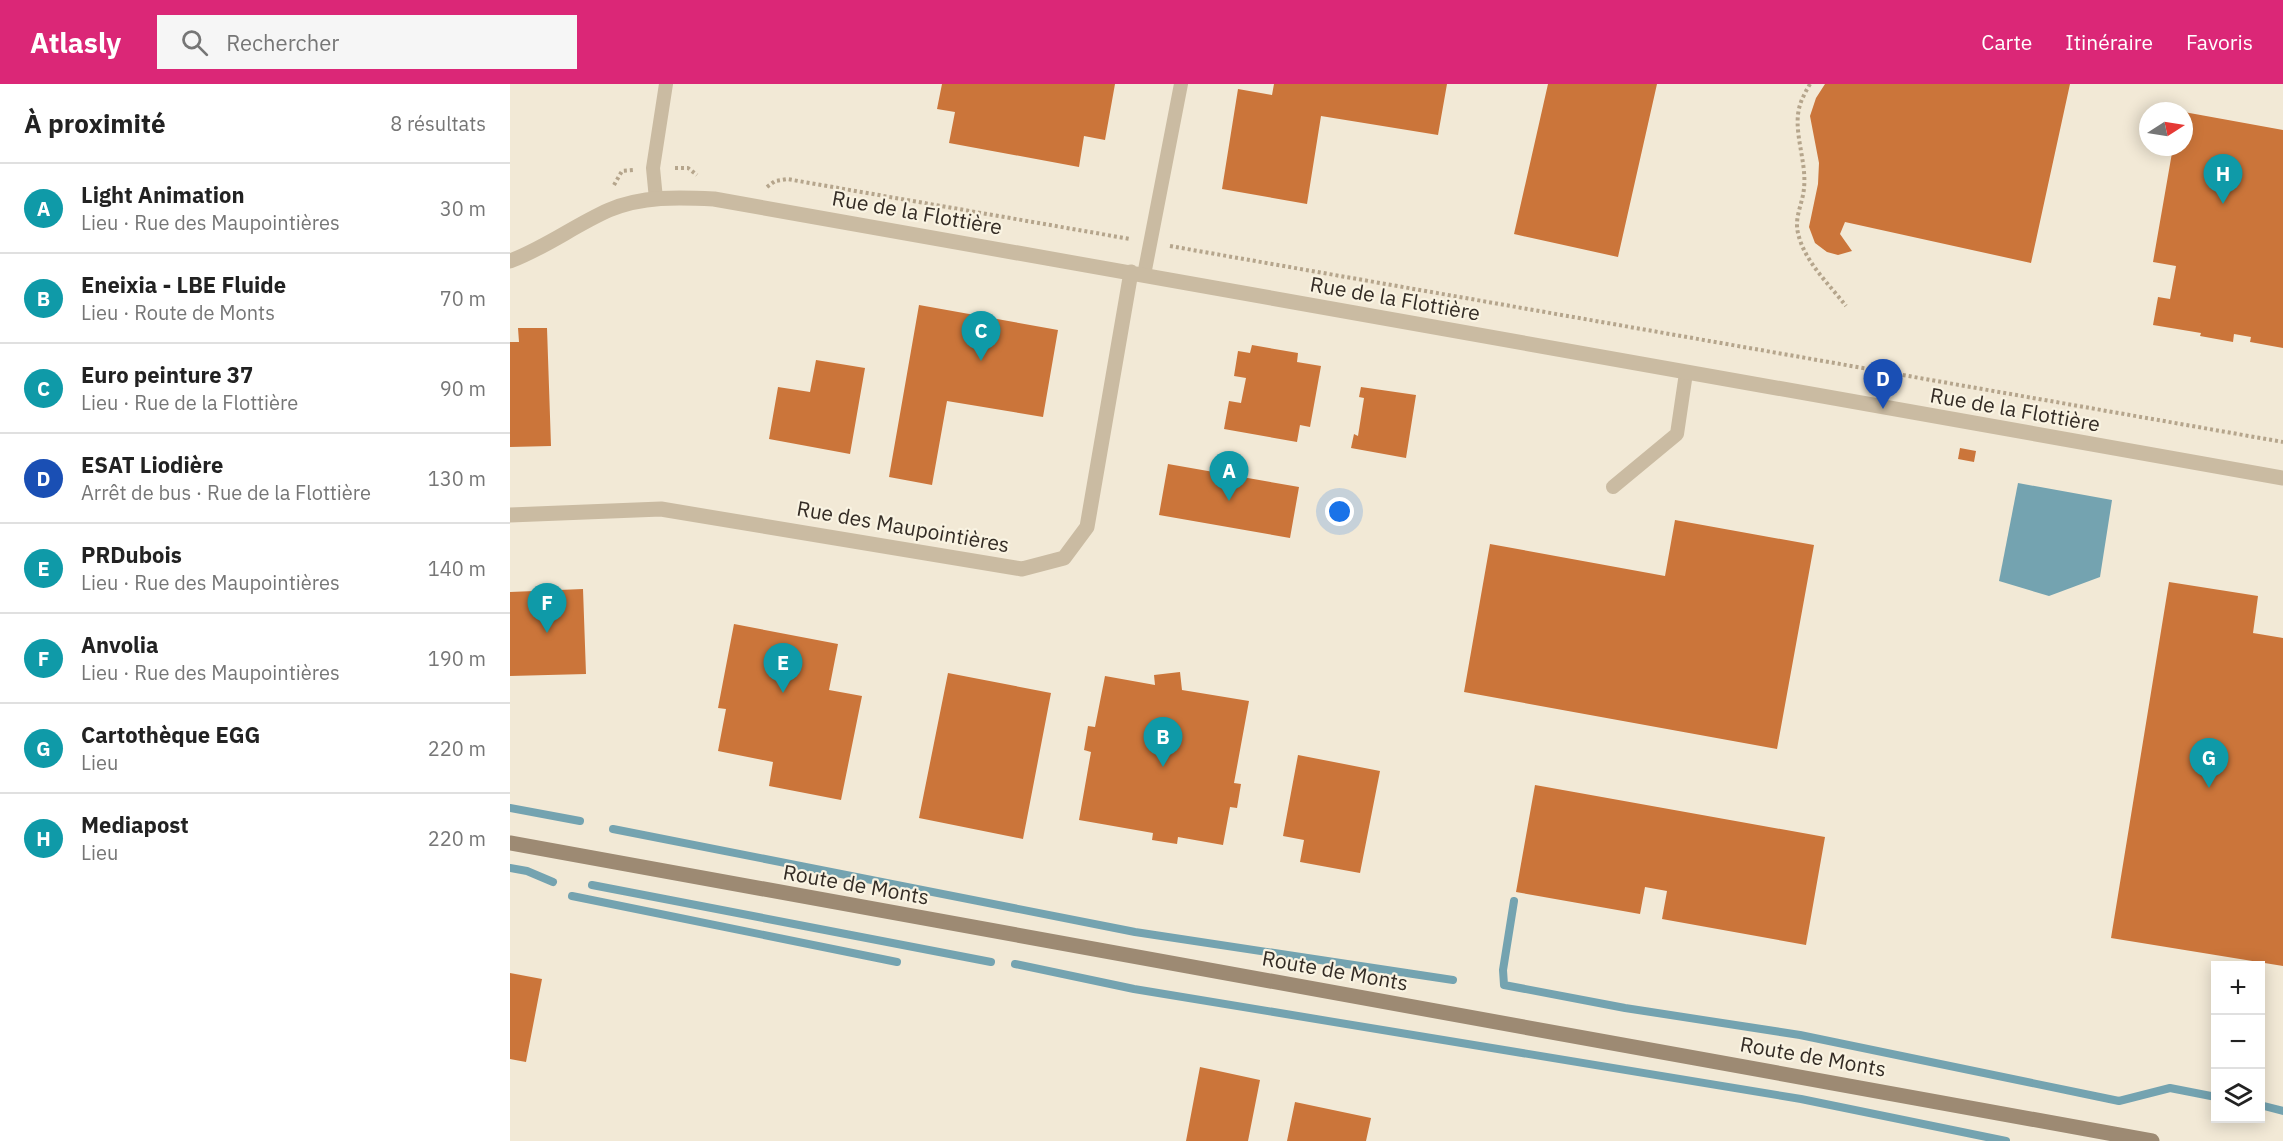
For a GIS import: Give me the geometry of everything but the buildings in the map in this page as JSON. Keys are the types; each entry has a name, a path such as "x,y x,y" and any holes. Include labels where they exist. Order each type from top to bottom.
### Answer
{"main road":[{"name":"Route de Monts","path":"510,843 2152,1141"}],"street":[{"name":"Rue de la Flottière","path":"510,260 537,250 610,210 656,199 714,199 2283,478"},
{"name":"Rue des Maupointières","path":"510,515 661,509 1022,569 1064,558 1087,527 1138,274"}],"lane":[{"path":"656,199 653,168 666,84"},
{"path":"1138,274 1151,243 1181,84"},
{"path":"1612,487 1677,434 1686,373"}],"path":[{"path":"1809,84 1799,106 1798,128 1805,161 1804,189 1796,220 1798,234 1809,260 1846,306"},
{"path":"604,189 615,185 622,171 688,168 697,175 708,177"},
{"path":"755,185 766,187 775,181 787,179 2283,442"}],"water":[{"path":"2018,483 2112,500 2100,577 2049,596 1999,581"}],"waterway":[{"path":"510,808 580,821"},
{"path":"613,829 1135,932 1453,980"},
{"path":"510,868 527,871 553,882"},
{"path":"592,885 991,962"},
{"path":"572,896 897,962"},
{"path":"1514,901 1503,970 1504,985 1625,1008 1800,1035 2119,1101 2170,1088 2211,1096"},
{"path":"1015,964 1134,989 1801,1099 2006,1141"},
{"path":"2265,1106 2283,1111"}],"place":[{"name":"Mediapost","path":"2223,204"},
{"name":"Euro peinture 37","path":"981,361"},
{"name":"ESAT Liodière","path":"1883,409"},
{"name":"Light Animation","path":"1229,501"},
{"name":"Anvolia","path":"547,633"},
{"name":"PRDubois","path":"783,693"},
{"name":"Eneixia - LBE Fluide","path":"1163,767"},
{"name":"Cartothèque EGG","path":"2209,788"}]}
